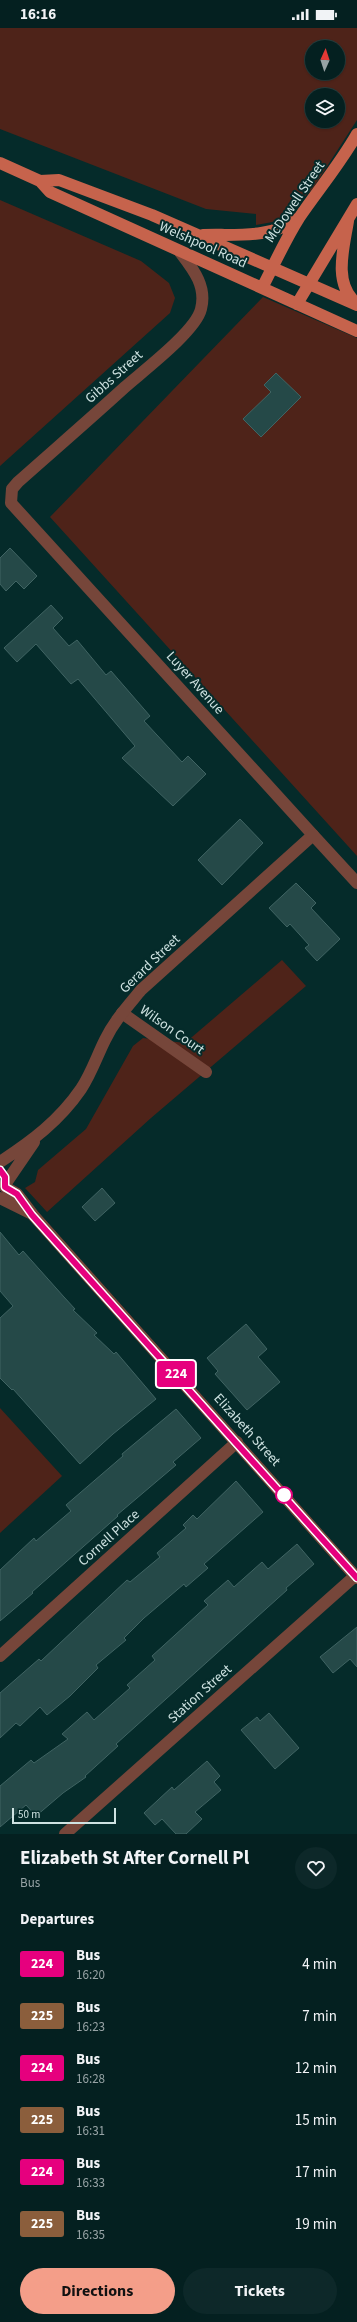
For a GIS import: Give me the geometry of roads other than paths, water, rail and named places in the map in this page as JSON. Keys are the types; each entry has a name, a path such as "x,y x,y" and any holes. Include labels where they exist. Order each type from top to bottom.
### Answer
{"main road":[{"name":"McDowell Street","path":"262,288 300,217 332,175 357,134"},
{"name":"Welshpool Road","path":"0,163 40,180 59,180 78,186 200,235 357,304"},
{"name":"Welshpool Road","path":"40,180 50,192 357,331"},
{"path":"297,304 308,283 357,204"},
{"path":"349,216 342,264 343,279 344,286 349,297 357,304"},
{"path":"200,235 275,231 288,226 300,217"}],"street":[{"name":"Gibbs Street","path":"5,503 12,489 18,482 187,331 201,311 202,289 196,272 180,252"},
{"name":"Luyer Avenue","path":"5,503 357,883"},
{"name":"Gerard Street","path":"0,1162 36,1138 55,1122 82,1088 106,1039 122,1013 141,990 313,835"},
{"name":"Wilson Court","path":"122,1013 206,1072"},
{"name":"Gerard Street","path":"3,1191 36,1138"},
{"path":"0,1170 3,1191"},
{"name":"Elizabeth Street","path":"3,1191 17,1194 32,1215 237,1442 356,1577"},
{"name":"Cornell Place","path":"0,1656 237,1442"},
{"name":"Station Street","path":"65,1834 356,1577"}]}
